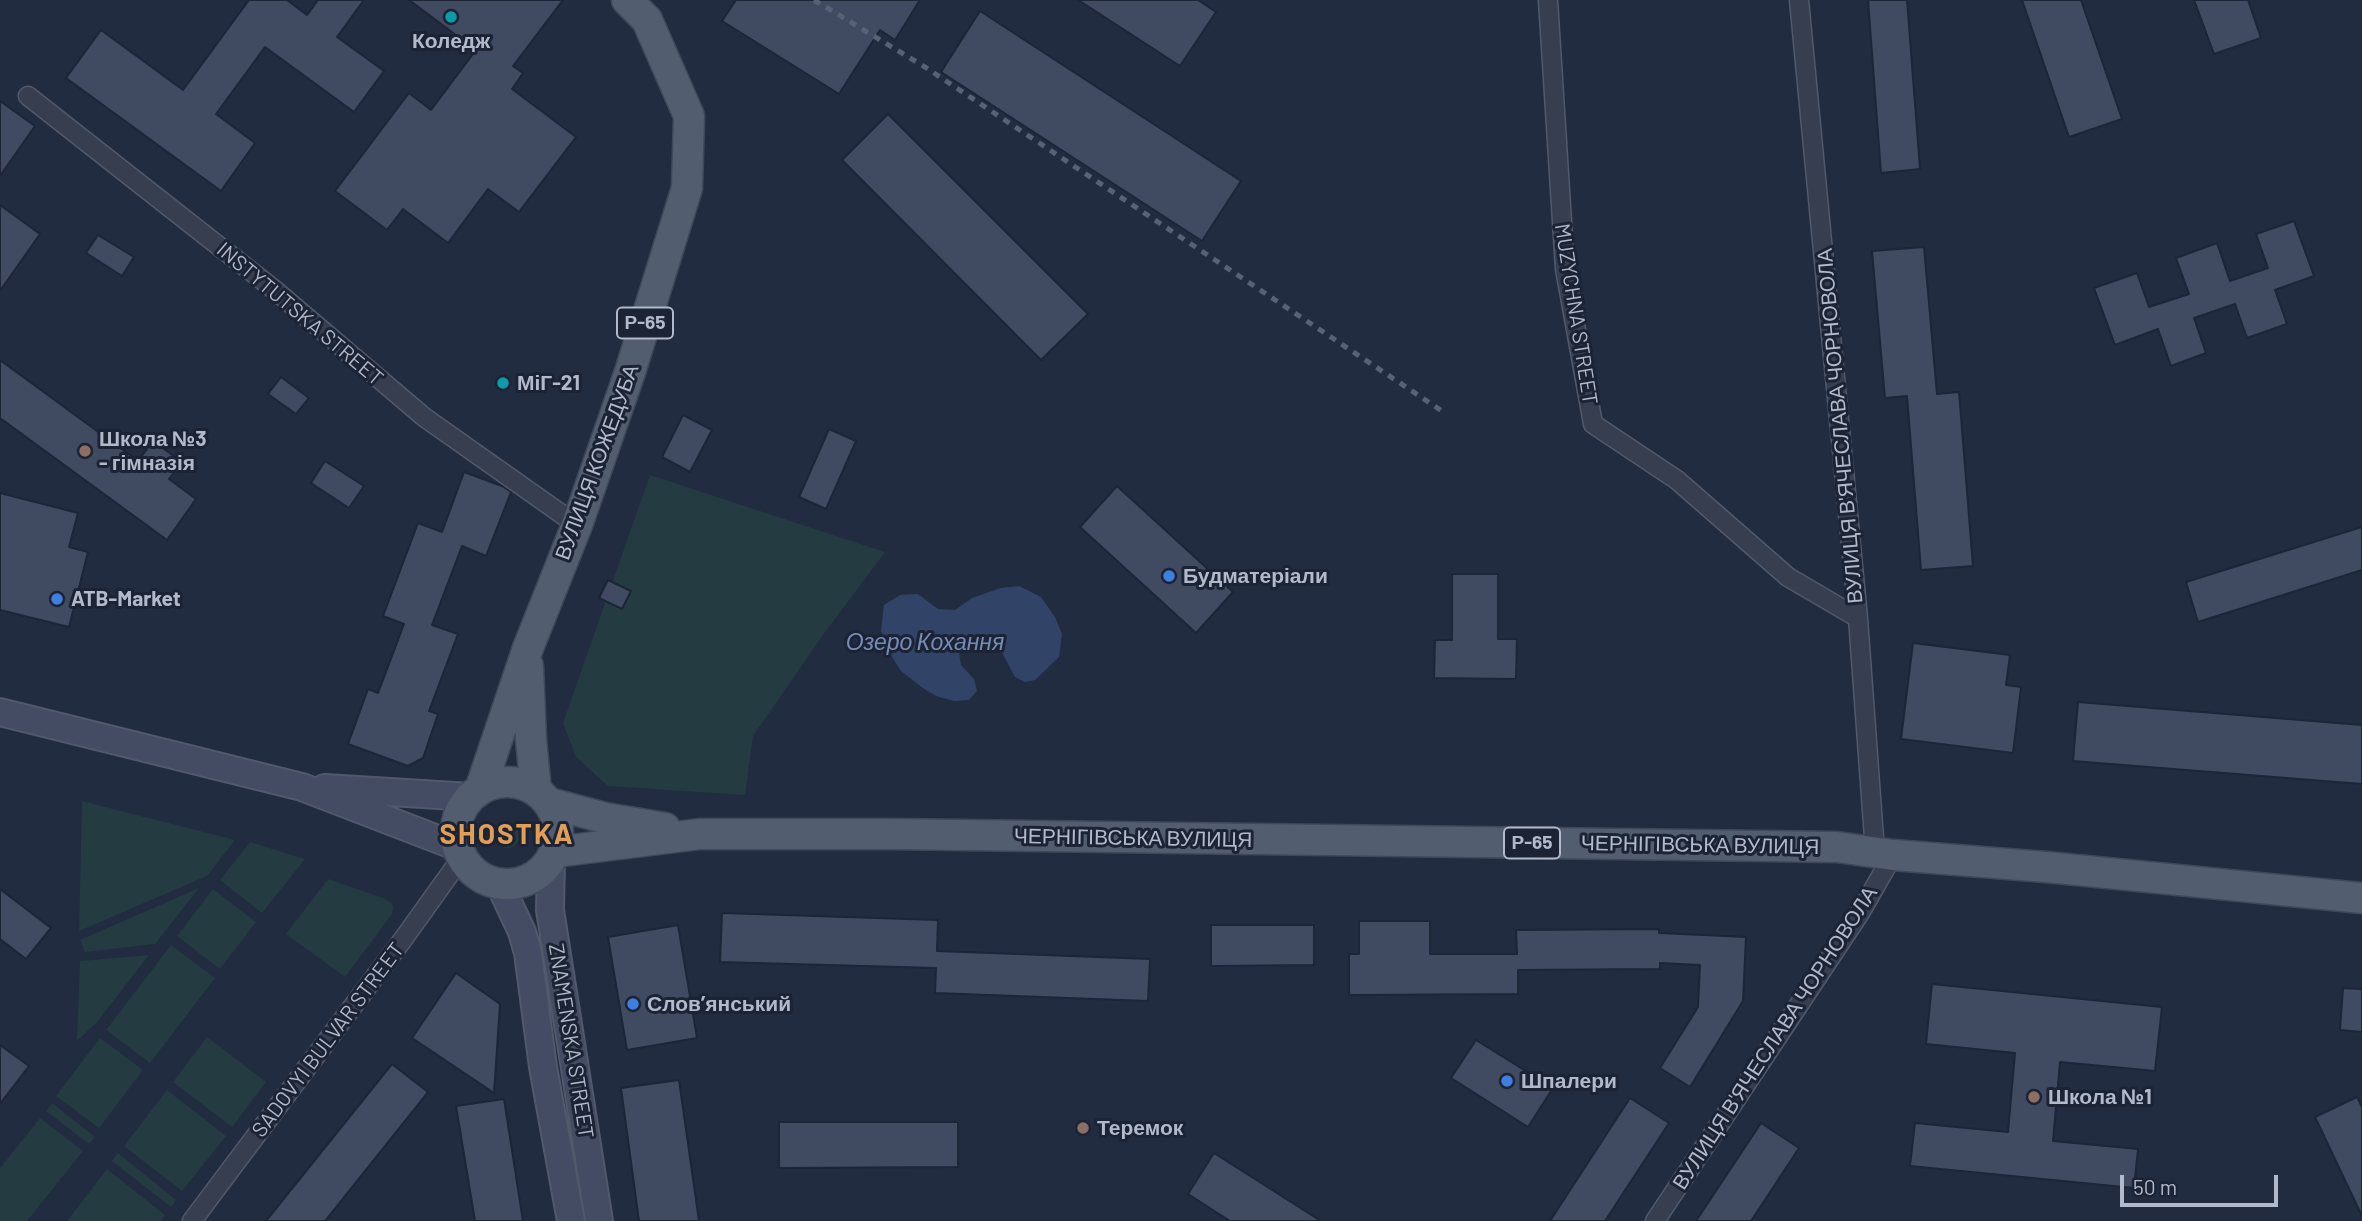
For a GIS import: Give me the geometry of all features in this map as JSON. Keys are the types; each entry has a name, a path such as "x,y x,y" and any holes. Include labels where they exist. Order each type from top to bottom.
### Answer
{"main road":[{"name":"ВУЛИЦЯ КОЖЕДУБА","path":"475,793 577,525 630,372 687,188 689,116 647,20 627,0"},
{"name":"ВУЛИЦЯ КОЖЕДУБА","path":"528,649 531,740 543,797"},
{"path":"0,712 302,787 460,852 477,874 499,883 514,884 529,879 541,871 553,856"},
{"name":"Р-65","path":"460,852 456,836 459,815 475,793 494,784 508,782 523,784 543,797 558,827 553,856"},
{"path":"302,787 475,793"},
{"name":"ЧЕРНІГІВСЬКА ВУЛИЦЯ","path":"543,797 605,818 700,834"},
{"name":"ЧЕРНІГІВСЬКА ВУЛИЦЯ","path":"553,856 700,834 890,834 1837,847 2362,898"},
{"name":"ZNAMENSKA STREET","path":"553,856 550,910 599,1221"},
{"name":"ZNAMENSKA STREET","path":"499,883 522,932 527,953 543,1067 571,1221"}],"street":[{"name":"MUZYCHNA STREET","path":"1548,0 1565,269 1593,425 1677,480 1788,577 1858,618"},
{"name":"ВУЛИЦЯ В'ЯЧЕСЛАВА ЧОРНОВОЛА","path":"1655,1221 1860,913 1884,853 1858,618 1799,0"},
{"name":"INSTYTUTSKA STREET","path":"28,96 276,291 424,417 577,525"},
{"name":"SADOVYI BULVAR STREET","path":"192,1221 404,939 460,852"}],"green space":[{"path":"650,475 885,552 753,736 745,795 608,786 576,757 563,723"},
{"path":"82,801 235,840 207,876 79,931"},
{"path":"507,822 516,826 520,835 516,844 507,848 498,844 494,835 498,826"},
{"path":"250,842 305,859 262,913 220,880"},
{"path":"328,879 386,899 393,908 392,914 345,977 286,934"},
{"path":"199,888 155,944 85,952 80,940"},
{"path":"213,889 256,922 220,969 177,936"},
{"path":"171,945 215,978 150,1063 106,1030"},
{"path":"149,955 97,1022 77,1041 80,961"},
{"path":"207,1037 266,1082 232,1127 173,1082"},
{"path":"100,1038 143,1070 99,1128 56,1096"},
{"path":"167,1090 226,1136 182,1191 124,1146"},
{"path":"52,1103 95,1137 89,1144 46,1111"},
{"path":"40,1118 83,1151 27,1221 0,1221 0,1168"},
{"path":"118,1153 176,1200 171,1207 112,1161"},
{"path":"107,1169 165,1215 161,1221 67,1221"}],"water":[{"name":"Озеро Кохання","path":"1019,586 1041,597 1055,617 1062,634 1059,657 1035,680 1025,682 1015,677 998,645 979,642 959,653 961,665 974,679 977,691 969,700 954,701 936,696 923,688 901,671 889,652 881,631 884,605 900,595 918,594 938,609 955,610 972,598 1001,588"}],"building":[{"path":"249,0 287,0 307,15 318,0 364,0 337,37 384,71 354,112 265,47 216,114 255,143 221,191 66,78 101,30 183,90"},
{"path":"409,0 563,0 513,66 523,73 512,89 576,137 519,212 488,189 448,243 403,209 387,230 335,191 409,93 431,110 476,50"},
{"path":"736,0 920,0 895,40 880,30 839,94 722,21"},
{"path":"1078,0 1198,0 1216,12 1180,66"},
{"path":"1868,0 1907,0 1920,169 1881,173"},
{"path":"2022,0 2081,0 2122,119 2069,137"},
{"path":"2194,0 2248,0 2261,38 2214,54"},
{"path":"980,11 1241,181 1202,241 941,72"},
{"path":"0,101 35,126 0,176"},
{"path":"888,114 1088,314 1041,360 842,160"},
{"path":"0,205 40,234 0,291"},
{"path":"2294,221 2314,276 2275,290 2287,324 2247,338 2235,304 2194,318 2206,353 2171,366 2158,329 2115,345 2094,288 2137,273 2149,307 2189,294 2176,258 2217,243 2230,281 2268,268 2256,234"},
{"path":"98,235 134,257 122,276 86,253"},
{"path":"1924,247 1937,394 1959,392 1973,566 1921,570 1907,396 1885,398 1872,251"},
{"name":"Школа №3 - гімназія","path":"0,360 138,461 153,441 182,462 169,479 196,499 167,540 0,418"},
{"path":"281,377 309,398 296,414 268,394"},
{"path":"683,415 712,430 690,472 662,457"},
{"path":"829,429 856,441 826,509 799,497"},
{"path":"325,461 364,486 349,508 311,483"},
{"path":"464,472 511,492 486,556 462,546 432,625 458,634 429,711 438,714 423,758 408,766 348,744 368,689 378,693 404,624 383,616 418,523 442,532"},
{"path":"1117,486 1233,592 1196,633 1080,527"},
{"path":"0,493 78,513 69,547 88,552 69,627 0,610"},
{"path":"2362,527 2362,570 2198,622 2186,582"},
{"path":"1452,574 1498,574 1498,639 1517,639 1516,679 1434,678 1435,640 1452,640"},
{"path":"608,580 631,591 622,609 599,598"},
{"path":"1913,643 2010,655 2006,685 2021,687 2013,753 1901,739"},
{"path":"2078,702 2362,725 2362,784 2073,761"},
{"path":"0,889 51,928 26,959 0,939"},
{"path":"722,913 938,920 937,951 1150,959 1148,1001 935,993 936,968 720,962"},
{"path":"1359,921 1430,921 1430,954 1517,954 1516,930 1659,929 1659,933 1746,937 1743,1001 1690,1087 1660,1068 1698,1007 1700,965 1660,963 1660,969 1518,970 1518,994 1349,995 1349,954 1359,954"},
{"path":"678,925 697,1038 627,1050 608,937"},
{"path":"1211,925 1314,925 1314,965 1211,966"},
{"path":"456,973 500,1004 494,1093 412,1038"},
{"name":"Школа №1","path":"1932,984 2162,1007 2155,1071 2060,1062 2053,1141 2138,1149 2134,1188 1910,1166 1915,1123 2008,1132 2015,1053 1926,1044"},
{"path":"2343,988 2362,989 2362,1032 2340,1030"},
{"path":"1476,1040 1553,1088 1528,1127 1451,1078"},
{"path":"0,1045 29,1066 0,1104"},
{"path":"392,1064 428,1092 325,1221 266,1221"},
{"path":"679,1080 699,1221 639,1221 621,1088"},
{"path":"2357,1097 2362,1107 2362,1216 2315,1117"},
{"path":"1630,1098 1669,1123 1605,1221 1550,1221"},
{"path":"504,1099 523,1221 475,1221 456,1106"},
{"path":"779,1122 958,1122 958,1167 779,1168"},
{"path":"1761,1123 1799,1148 1751,1221 1696,1221"},
{"path":"1214,1153 1321,1221 1230,1221 1188,1194"}],"railway":[{"path":"814,0 925,67 1442,411"}],"place":[{"name":"Коледж","path":"451,17"},
{"name":"МіГ-21","path":"503,383"},
{"name":"Школа №3 - гімназія","path":"85,451"},
{"name":"Будматеріали","path":"1169,576"},
{"name":"ATB-Market","path":"57,599"},
{"name":"Слов’янський","path":"633,1004"},
{"name":"Шпалери","path":"1507,1081"},
{"name":"Школа №1","path":"2034,1097"},
{"name":"Теремок","path":"1083,1128"}],"district":[{"name":"SHOSTKA","path":"507,835"}]}
